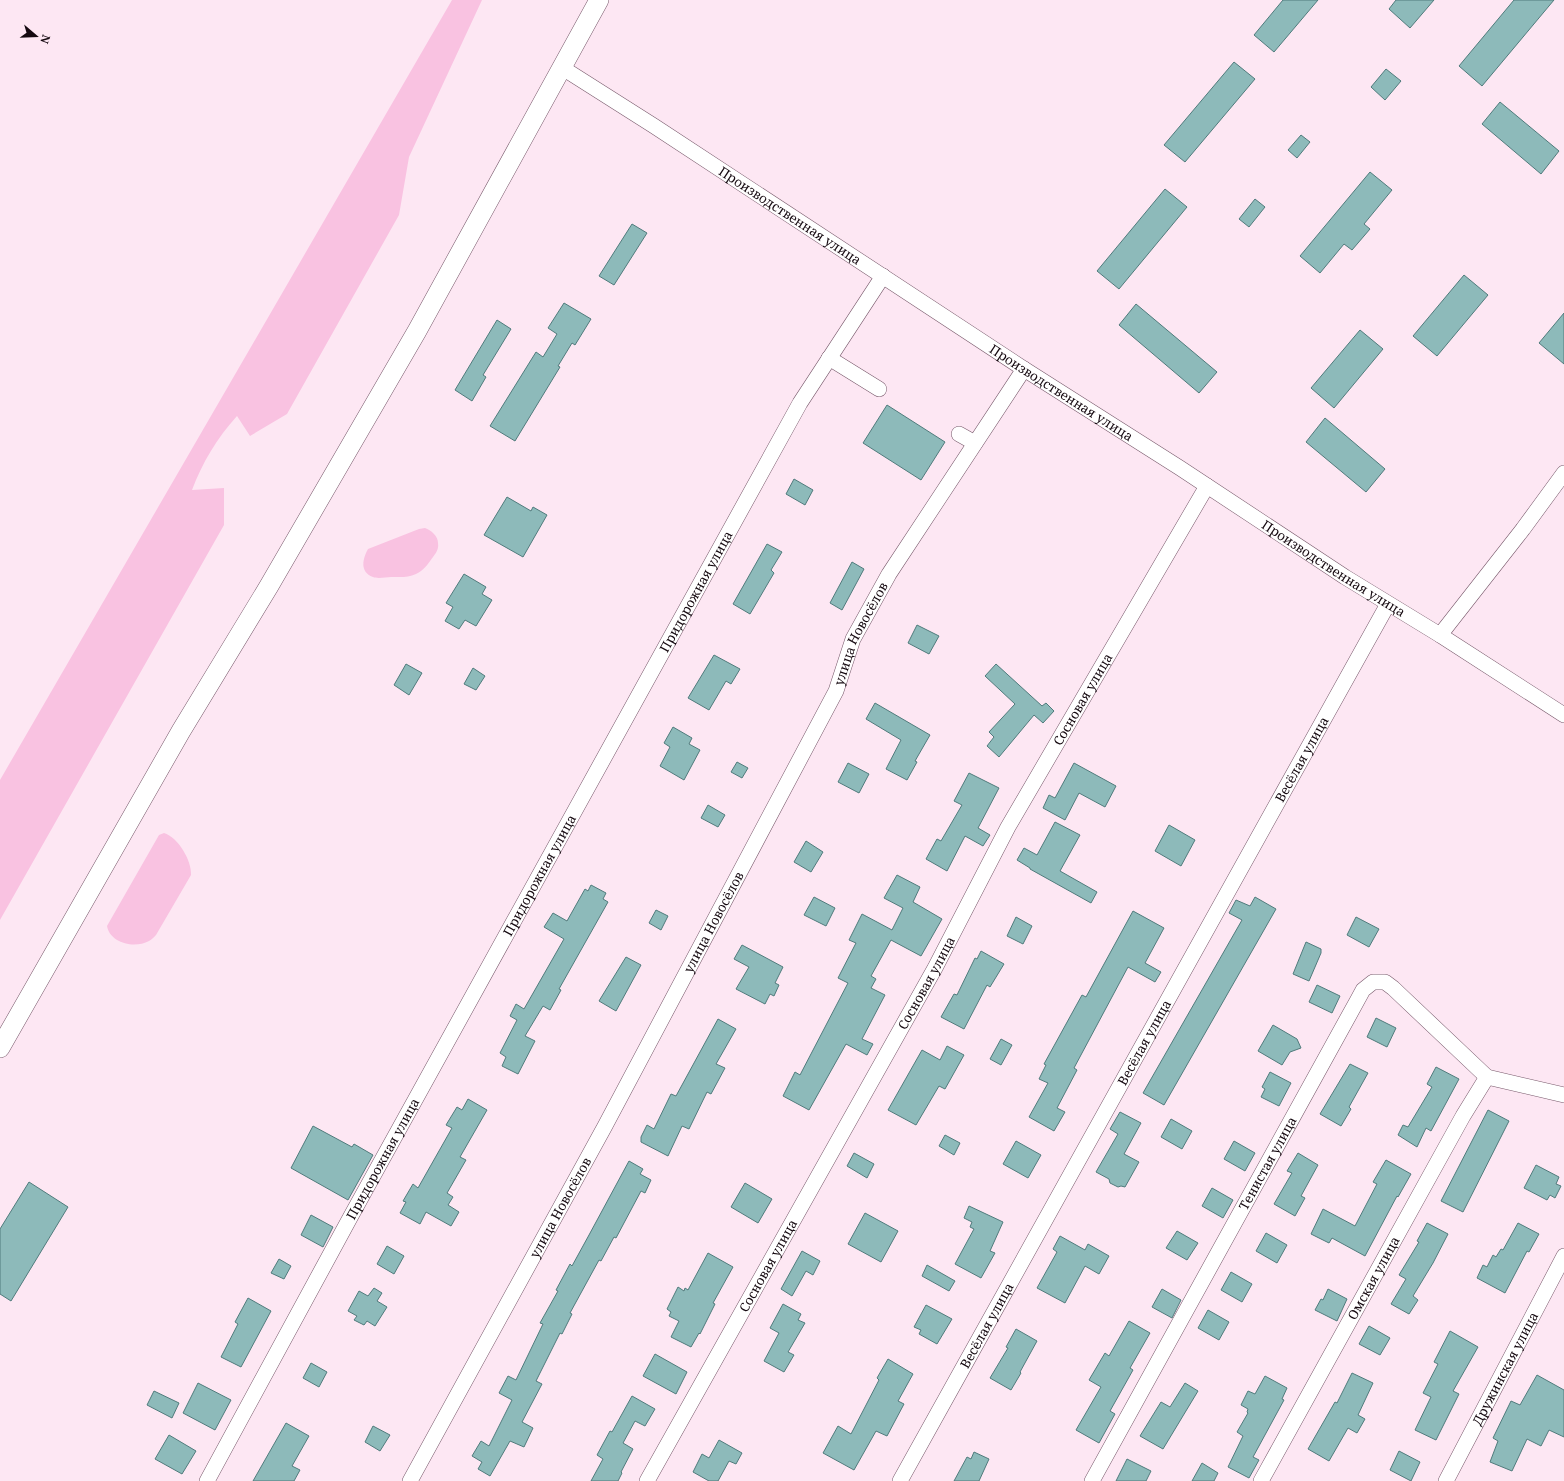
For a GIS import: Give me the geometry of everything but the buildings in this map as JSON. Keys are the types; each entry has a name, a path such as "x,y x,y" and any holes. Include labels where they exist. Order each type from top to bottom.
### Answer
{"main road":[{"path":"0,1048 181,731 269,586 417,331 599,0"}],"street":[{"name":"Производственная улица","path":"561,67 660,130 1024,369 1388,604 1440,635 1564,715"},
{"name":"Придорожная улица","path":"207,1481 351,1216 788,424 800,403 883,276"},
{"path":"829,358 879,390"},
{"name":"улица Новосёлов","path":"410,1481 605,1126 836,691 853,639 889,574 1024,369"},
{"path":"959,434 974,443"},
{"path":"1440,635 1523,529 1564,473"},
{"name":"Сосновая улица","path":"647,1481 935,968 1008,827 1207,486"},
{"name":"Весёлая улица","path":"900,1481 1388,604"},
{"name":"Тенистая улица","path":"1092,1481 1363,990 1373,982 1385,982 1487,1077"},
{"path":"1487,1077 1564,1095"},
{"name":"Омская улица","path":"1261,1481 1463,1116 1487,1077"},
{"name":"Дружинская улица","path":"1446,1481 1564,1256"}],"shaded area":[{"path":"452,0 482,0 409,157 399,215 287,414 250,436 237,416 223,433 205,461 192,490 224,488 224,525 0,920 0,780"},
{"path":"425,528 430,530 438,540 438,547 428,564 421,571 407,577 380,578 375,578 366,572 363,564 368,549"},
{"path":"164,833 174,839 183,850 191,869 191,875 156,935 150,941 143,943 124,943 113,937 107,926 159,835"}]}
